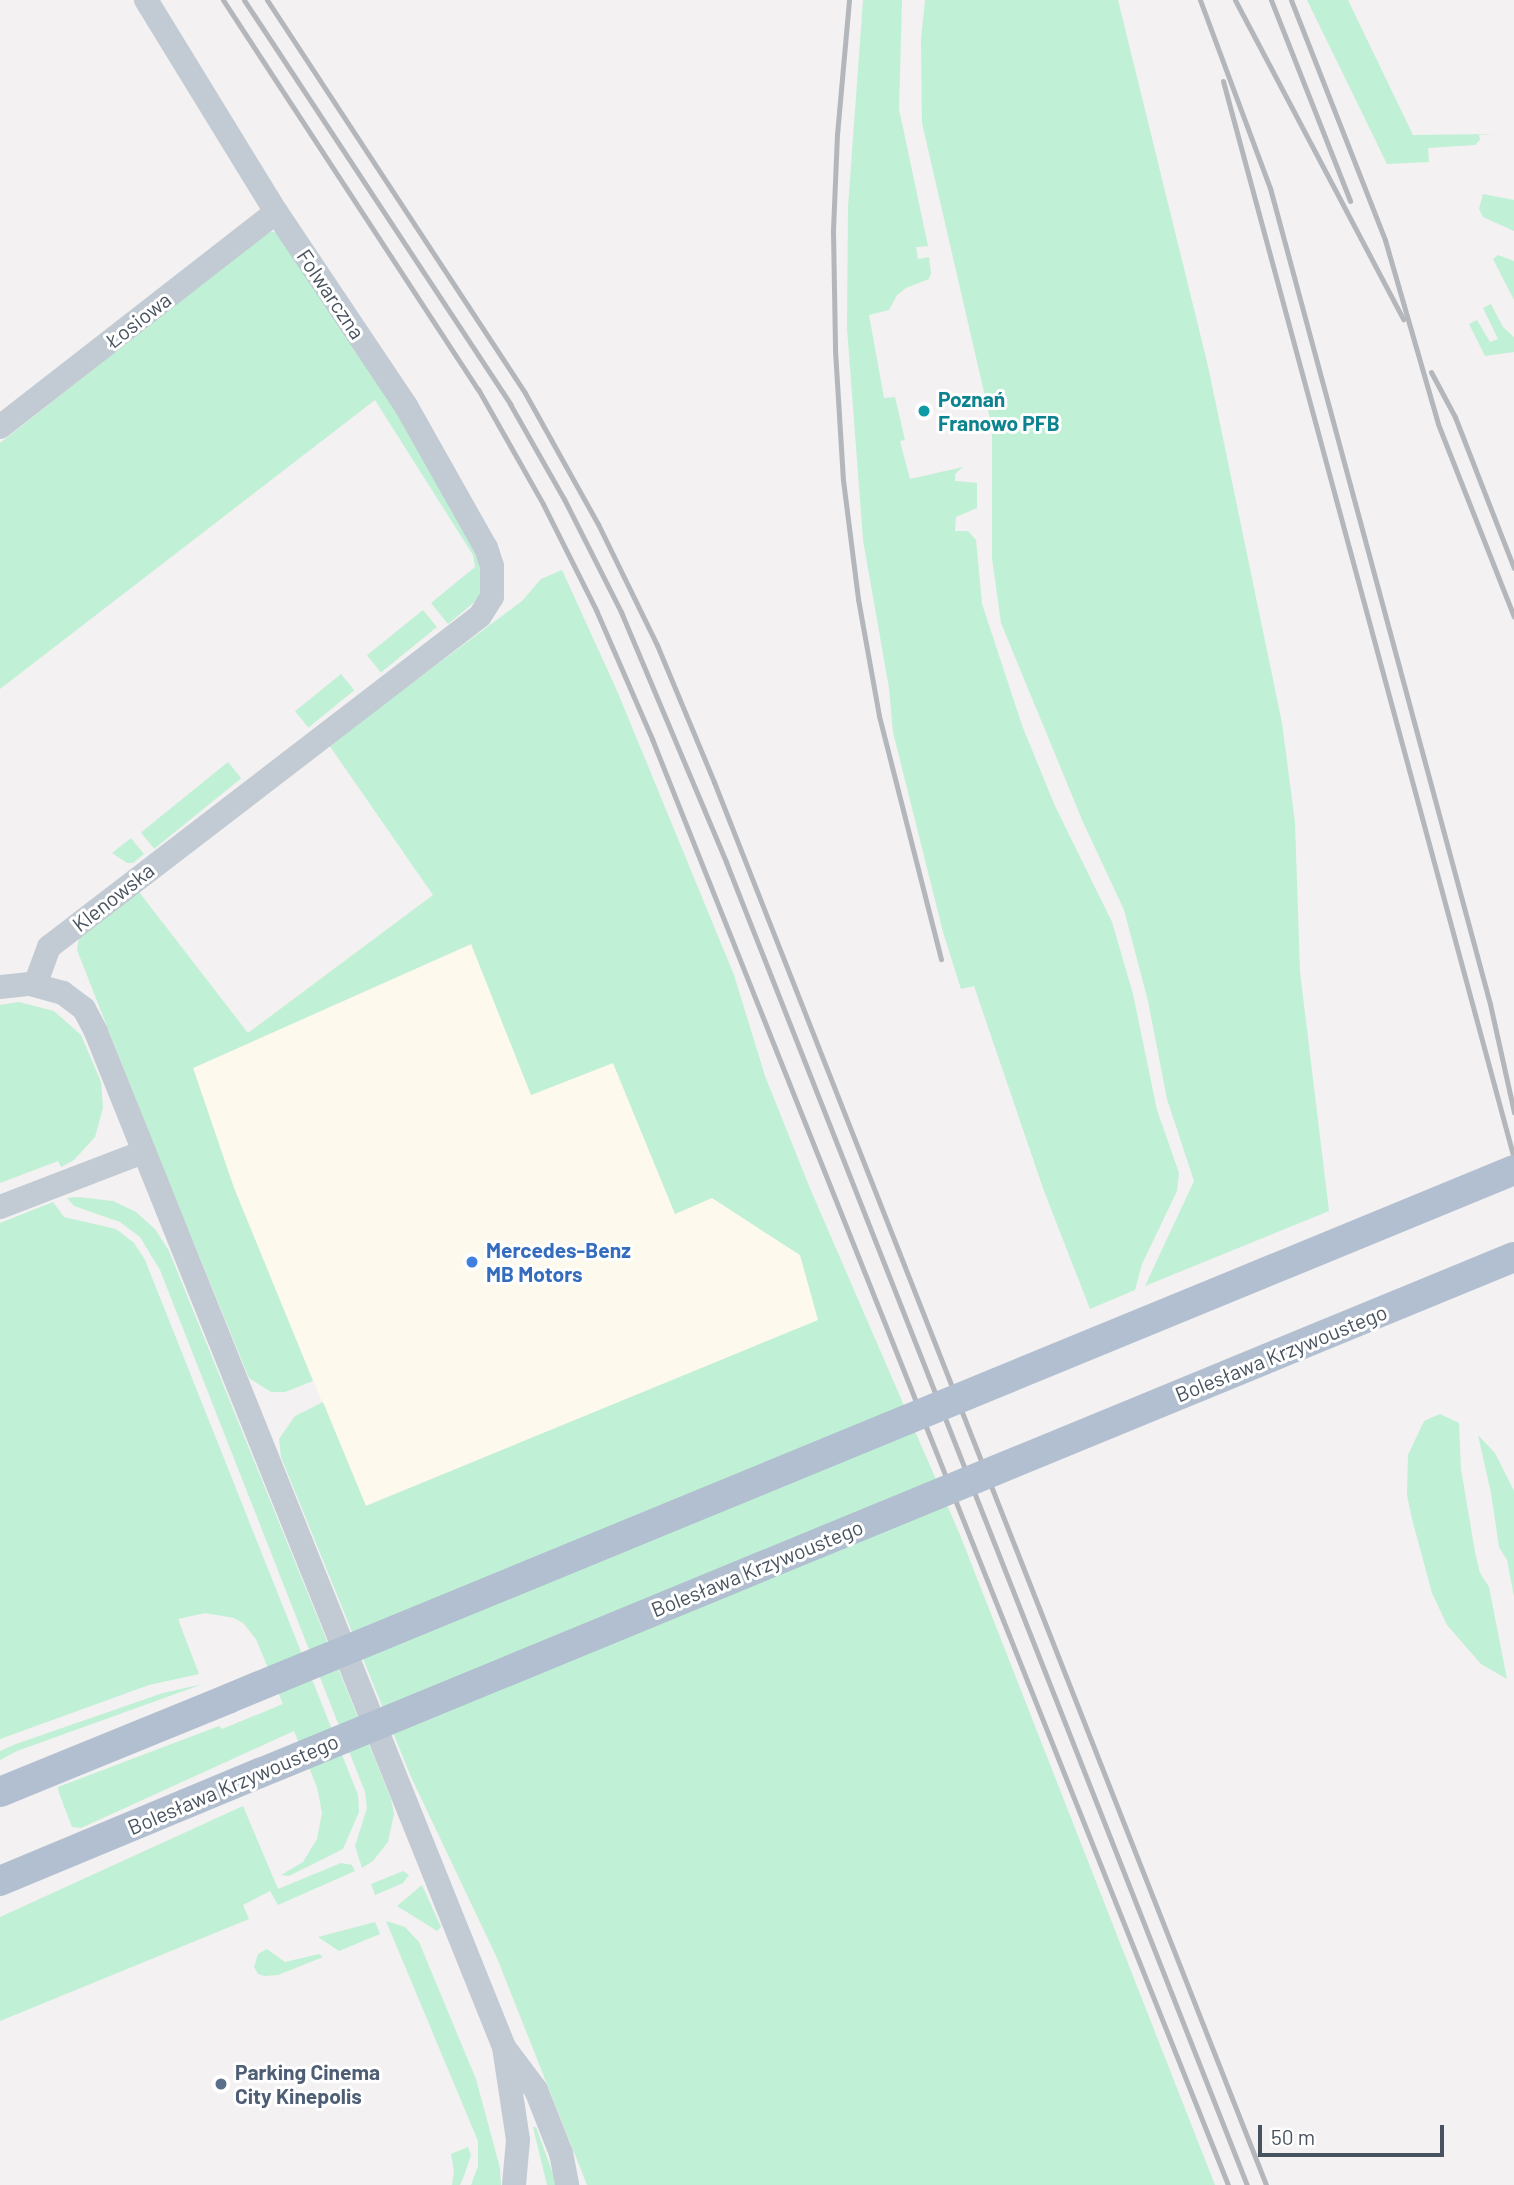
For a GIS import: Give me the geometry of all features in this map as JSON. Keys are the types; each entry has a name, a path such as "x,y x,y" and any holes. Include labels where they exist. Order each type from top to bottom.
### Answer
{"main road":[{"path":"0,1792 1514,1170"},
{"name":"Bolesława Krzywoustego","path":"0,1881 1514,1257"}],"street":[{"name":"Folwarczna","path":"146,0 276,212 406,406 474,524 492,566 492,597"},
{"name":"Łosiowa","path":"0,427 276,212"},
{"name":"Klenowska","path":"36,985 49,947 480,616 492,597"},
{"path":"0,987 36,985 68,995 86,1013 504,2047 517,2140 514,2185"},
{"path":"0,1206 143,1152"},
{"path":"504,2047 536,2090 561,2153 567,2185"}],"shaded area":[{"path":"472,944 531,1095 613,1063 675,1214 712,1198 800,1255 819,1320 365,1506 234,1188 193,1068"}],"green space":[{"path":"863,0 902,0 899,109 928,246 916,247 918,259 929,257 931,273 929,279 906,288 897,295 889,310 869,315 884,398 895,397 905,440 900,441 910,479 963,467 955,474 955,481 977,483 977,508 956,517 955,531 968,531 976,540 982,604 1023,728 1055,806 1112,922 1133,994 1157,1110 1179,1173 1177,1191 1142,1264 1135,1290 1090,1309 1044,1191 974,986 961,989 943,932 893,732 889,688 863,540 847,328 848,207"},
{"path":"925,0 1118,0 1208,366 1282,723 1295,822 1300,972 1329,1211 1145,1286 1194,1181 1167,1099 1148,1001 1124,910 1083,822 1001,623 992,558 992,427 922,123 921,39"},
{"path":"1307,0 1348,0 1413,135 1494,134 1479,135 1480,140 1475,145 1428,148 1429,162 1387,164"},
{"path":"1483,194 1514,200 1514,231 1483,217 1479,209"},
{"path":"269,231 278,233 357,344 481,558 482,591 477,600 448,624 431,603 475,567 473,555 375,400 0,689 0,443"},
{"path":"1498,255 1514,261 1514,300 1493,259"},
{"path":"1491,304 1503,327 1514,337 1514,352 1485,356 1469,324 1477,320 1490,342 1498,339 1483,308"},
{"path":"562,570 618,693 734,975 765,1076 809,1186 960,1535 1215,2185 587,2185 497,1958 411,1777 281,1457 279,1439 295,1416 323,1402 366,1506 818,1320 800,1255 712,1198 675,1214 613,1063 531,1095 471,944 193,1068 234,1188 313,1381 285,1392 271,1392 249,1378 149,1133 77,950 79,938 139,892 248,1033 433,895 329,745 522,601 541,579"},
{"path":"423,610 437,627 381,672 367,655"},
{"path":"341,674 354,690 308,727 295,711"},
{"path":"228,762 241,778 154,849 141,832"},
{"path":"131,838 144,854 133,863 127,863 112,853"},
{"path":"19,1002 54,1011 81,1035 101,1082 103,1108 95,1137 74,1160 61,1167 58,1161 0,1183 0,1005"},
{"path":"67,1198 113,1201 136,1212 155,1229 169,1251 391,1799 394,1814 388,1842 373,1861 362,1868 355,1846 367,1808 365,1792 160,1270 140,1237 120,1222 74,1206"},
{"path":"53,1202 64,1217 116,1229 134,1243 145,1260 358,1795 359,1812 343,1849 289,1876 281,1875 303,1862 317,1839 322,1813 317,1787 294,1731 81,1828 72,1827 59,1793 58,1787 219,1726 222,1729 283,1704 256,1639 243,1623 234,1618 205,1613 178,1619 199,1674 149,1685 0,1739 0,1223"},
{"path":"1440,1414 1459,1423 1461,1469 1475,1552 1480,1573 1489,1587 1507,1679 1481,1664 1447,1625 1432,1593 1412,1519 1407,1495 1408,1455 1424,1421"},
{"path":"1478,1435 1495,1453 1514,1491 1514,1597 1507,1560 1499,1547"},
{"path":"203,1684 17,1751 0,1760 0,1751 16,1744 163,1693"},
{"path":"243,1806 278,1889 341,1863 352,1865 355,1871 278,1905 270,1891 243,1905 249,1919 0,2021 0,1917"},
{"path":"403,1871 409,1875 403,1883 375,1895 371,1884"},
{"path":"422,1885 441,1927 437,1931 397,1906"},
{"path":"386,1921 405,1927 419,1942 476,2079 500,2168 501,2185 471,2185 478,2166 478,2141"},
{"path":"375,1922 380,1934 339,1951 318,1937"},
{"path":"267,1949 285,1962 319,1954 323,1957 278,1975 265,1976 258,1974 254,1967 258,1954"},
{"path":"533,2127 536,2127 557,2185 547,2185"},
{"path":"468,2147 471,2155 464,2176 460,2185 452,2185 454,2171 451,2154"}],"railway":[{"path":"223,0 478,389 543,504 596,610 652,739 1228,2185"},
{"path":"244,0 510,404 564,499 621,612 726,862 1247,2185"},
{"path":"267,0 525,393 598,524 657,645 714,782 1266,2185"},
{"path":"849,0 837,134 833,231 835,350 843,480 858,599 879,716 941,959"},
{"path":"1200,0 1270,188 1490,1004 1514,1112"},
{"path":"1235,0 1403,319"},
{"path":"1271,0 1350,201"},
{"path":"1291,0 1385,240 1438,424 1514,617"},
{"path":"1223,81 1514,1159"},
{"path":"1431,372 1455,417 1514,568"}],"place":[{"name":"Poznań Franowo PFB","path":"924,411"},
{"name":"Mercedes-Benz MB Motors","path":"472,1262"},
{"name":"Parking Cinema City Kinepolis","path":"221,2084"}]}
